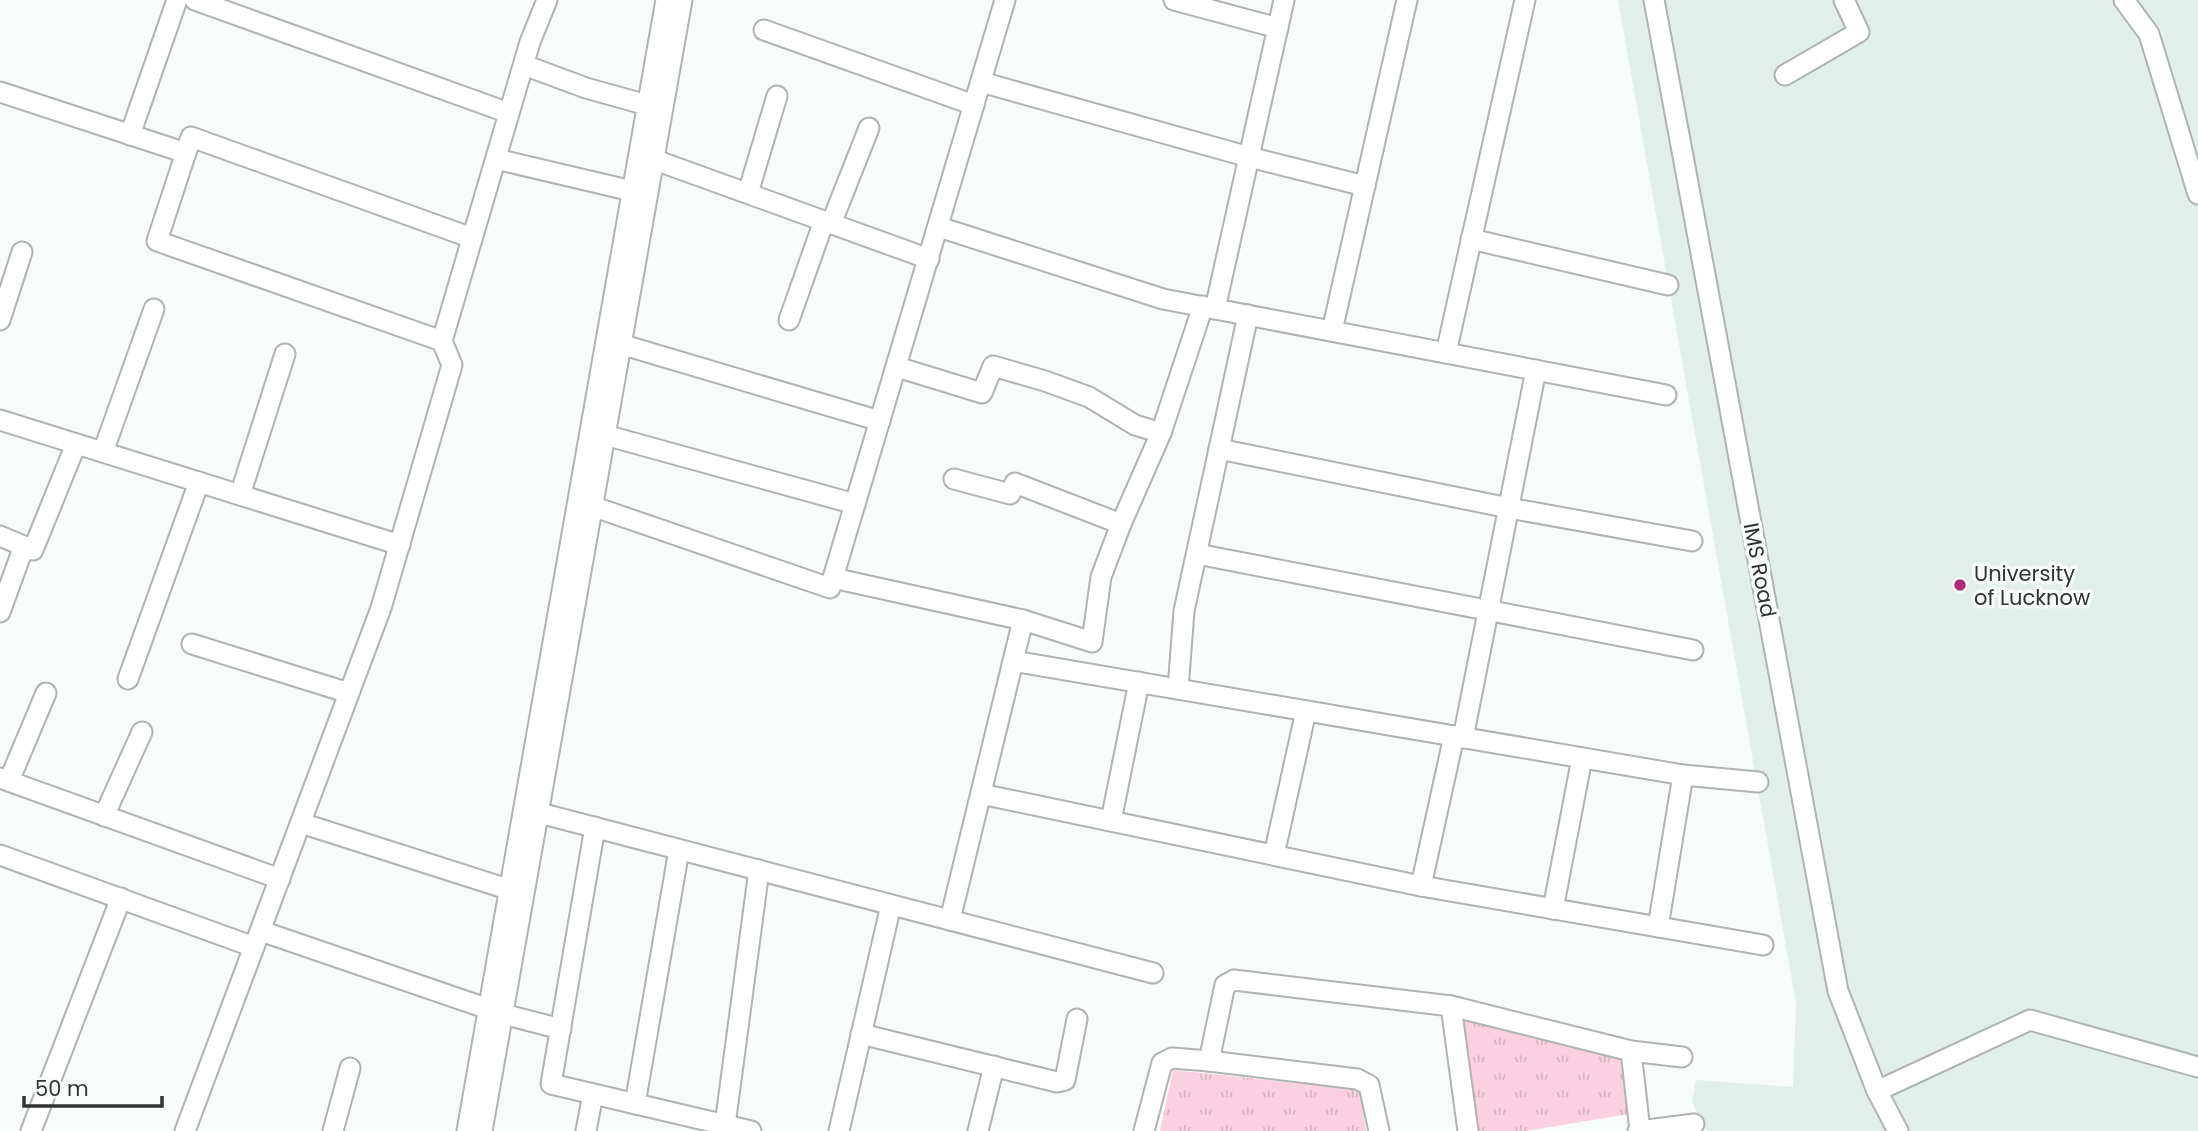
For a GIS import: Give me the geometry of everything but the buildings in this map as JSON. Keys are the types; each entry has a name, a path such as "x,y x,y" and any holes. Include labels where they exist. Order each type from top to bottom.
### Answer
{"street":[{"path":"131,135 177,0"},
{"path":"195,0 509,113"},
{"path":"186,1131 381,608 452,365 442,341 509,113 547,0"},
{"path":"613,342 632,191 646,157 647,105 666,0"},
{"path":"482,1131 496,1011 613,342 646,157 682,0"},
{"path":"585,503 830,588 1005,0"},
{"path":"1174,0 1278,28"},
{"path":"833,578 1023,620 1092,642 1101,577 1161,433 1209,307 1248,158 1284,0"},
{"path":"1332,331 1407,0"},
{"path":"1446,353 1525,0"},
{"name":"IMS Road","path":"1654,0 1838,991 1877,1091 1898,1131"},
{"path":"1785,75 1858,32 1844,0"},
{"path":"2124,0 2149,34 2198,194"},
{"path":"764,30 974,105"},
{"path":"524,65 586,88 647,105"},
{"path":"981,82 1248,158 1365,186"},
{"path":"0,92 186,153"},
{"path":"748,193 778,96"},
{"path":"789,320 869,128"},
{"path":"442,341 157,241 191,137 472,238"},
{"path":"646,157 929,259"},
{"path":"496,159 632,191"},
{"path":"939,227 1163,299 1666,395"},
{"path":"1471,239 1668,285"},
{"path":"0,320 22,251"},
{"path":"103,452 154,309"},
{"path":"1178,689 1184,611 1248,315"},
{"path":"613,342 880,421"},
{"path":"240,495 285,354"},
{"path":"897,367 982,393 993,366 1089,397 1135,425 1161,433"},
{"path":"1421,886 1489,610 1536,370"},
{"path":"0,420 400,545"},
{"path":"597,433 855,504"},
{"path":"0,536 33,550 76,444"},
{"path":"1219,449 1509,508 1692,541"},
{"path":"954,479 1010,494 1015,483 1121,524"},
{"path":"128,679 199,482"},
{"path":"0,612 24,546"},
{"path":"1196,554 1693,650"},
{"path":"950,920 1023,620"},
{"path":"192,644 349,693"},
{"path":"1013,661 1683,775 1758,782"},
{"path":"1111,821 1139,682"},
{"path":"47,692 4,780 280,879"},
{"path":"1274,855 1306,711"},
{"path":"104,816 142,732"},
{"path":"1553,909 1582,758"},
{"path":"1658,927 1683,775"},
{"path":"981,794 1421,886 1763,945"},
{"path":"531,811 1153,973"},
{"path":"301,823 517,892"},
{"path":"594,827 551,1084 635,1104 689,1124 725,1125 751,1131"},
{"path":"635,1104 679,850"},
{"path":"0,855 121,898 561,1029"},
{"path":"725,1125 759,870"},
{"path":"32,1131 121,898"},
{"path":"839,1131 891,905"},
{"path":"1209,1061 1225,985 1234,980 1451,1006 1632,1051 1682,1057"},
{"path":"1451,1006 1468,1131"},
{"path":"467,1131 496,1011"},
{"path":"861,1034 1057,1082 1065,1080 1077,1019"},
{"path":"1877,1091 2030,1020 2198,1067"},
{"path":"1632,1051 1639,1131 1695,1124"},
{"path":"1144,1131 1162,1063 1172,1058 1357,1079 1370,1085 1379,1131"},
{"path":"978,1131 993,1066"},
{"path":"333,1131 349,1068"},
{"path":"586,1131 593,1094"}],"shaded area":[{"name":"University of Lucknow","path":"1618,0 2198,0 2198,1131 1707,1131 1692,1102 1696,1080 1793,1087 1796,1003"}],"green space":[{"path":"1461,1017 1620,1060 1629,1114 1526,1131 1478,1131"},
{"path":"1173,1070 1360,1090 1366,1131 1160,1131"}],"place":[{"name":"University of Lucknow","path":"1960,585"}]}
